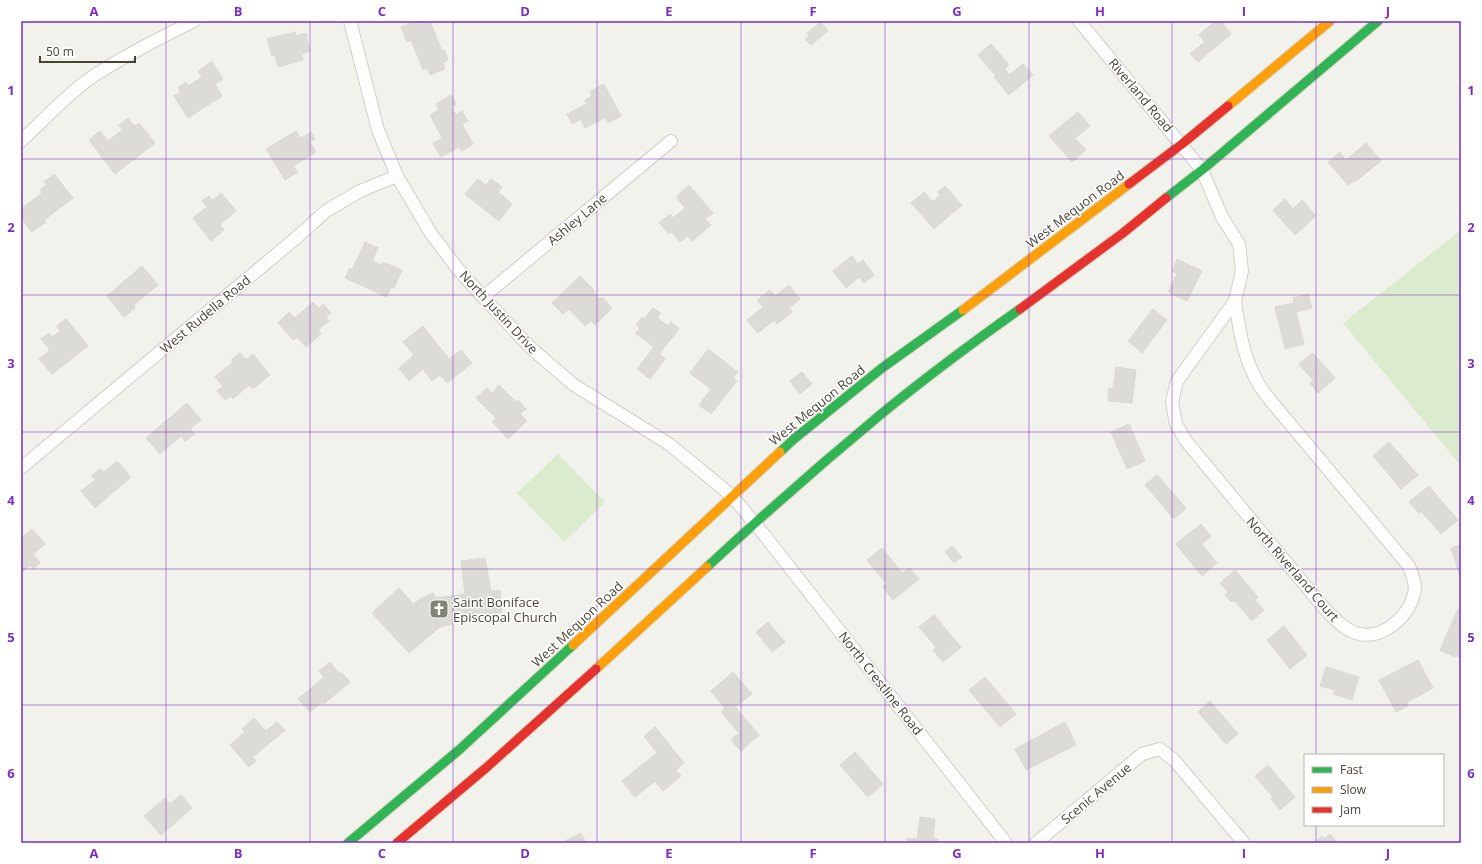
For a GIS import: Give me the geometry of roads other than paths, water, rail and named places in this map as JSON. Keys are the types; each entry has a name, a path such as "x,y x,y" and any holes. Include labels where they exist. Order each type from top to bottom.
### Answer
{"main road":[{"name":"West Mequon Road","path":"348,843 459,750 546,671 794,439 882,368 994,288 1182,144 1330,21"},
{"path":"397,843 553,709 755,523 880,415 947,362 1108,245 1202,170 1378,21"}],"street":[{"path":"21,141 60,104 91,78 127,56 194,21"},
{"name":"North Justin Drive","path":"350,21 378,130 397,176 430,232 457,268 532,349 574,385 668,444 732,496 755,523"},
{"name":"Riverland Road","path":"1079,21 1202,170"},
{"name":"Ashley Lane","path":"483,297 671,141"},
{"name":"North Riverland Court","path":"1202,170 1222,216 1239,244 1242,271 1235,301 1241,339 1247,361 1257,383 1409,566 1413,576 1415,593 1406,610 1395,624 1381,633 1360,634 1344,628 1324,608 1186,441 1176,424 1172,402 1177,380 1235,301"},
{"name":"West Rudella Road","path":"21,468 296,238 326,211 360,191 397,176"},
{"name":"North Crestline Road","path":"755,523 1006,843"},
{"name":"Scenic Avenue","path":"1036,843 1142,754 1160,749 1174,760 1244,843"}],"place":[{"name":"Saint Boniface Episcopal Church","path":"439,609"}]}
